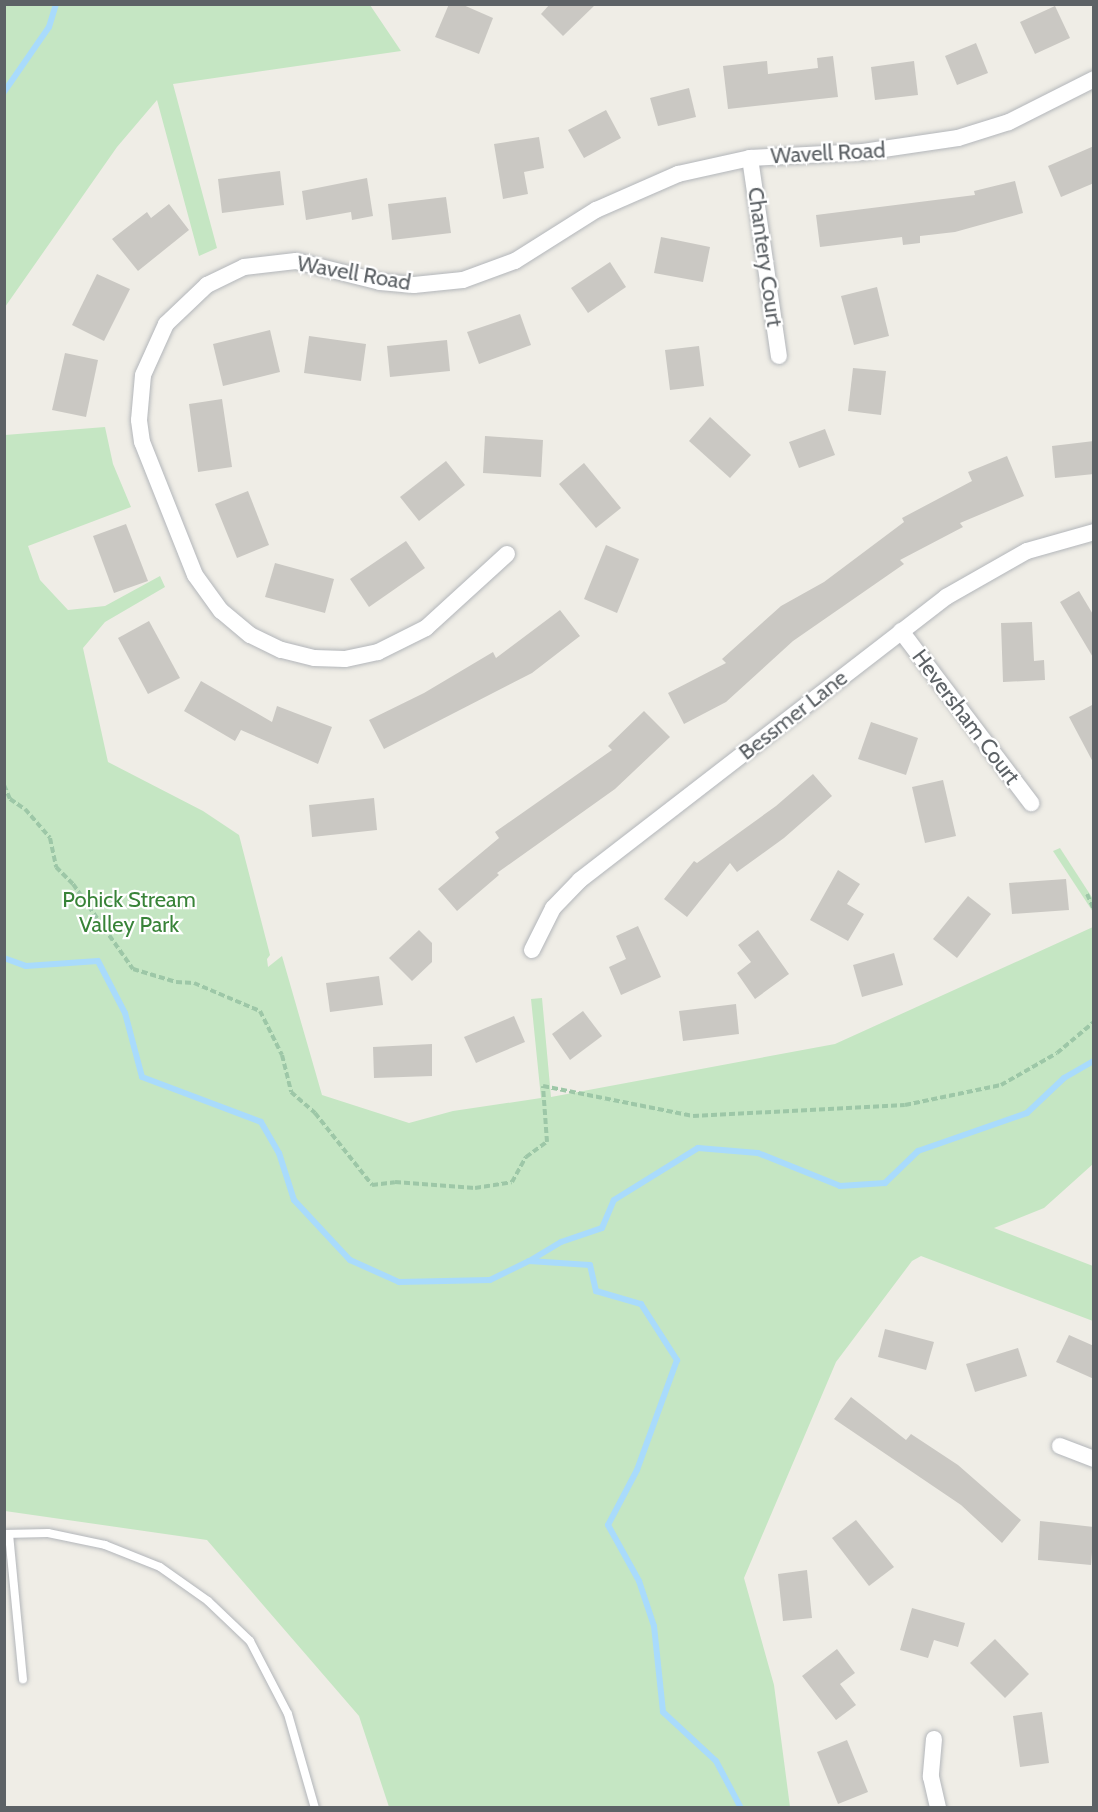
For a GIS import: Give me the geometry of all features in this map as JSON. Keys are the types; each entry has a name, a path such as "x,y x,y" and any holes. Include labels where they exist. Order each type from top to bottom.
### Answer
{"street":[{"name":"Wavell Road","path":"507,554 426,628 378,652 345,659 314,658 281,650 250,635 221,611 195,575 142,442 139,420 143,375 166,324 207,285 244,267 270,262 319,265 365,279 414,285 462,280 515,261 596,210 646,186 704,166 750,158 863,152 958,138 1009,122 1094,80"},
{"name":"Chantery Court","path":"750,158 779,356"},
{"name":"Bessmer Lane","path":"532,950 553,908 580,880 901,631 980,575 1027,551 1094,532"},
{"name":"Heversham Court","path":"901,631 1031,803"},
{"path":"1060,1446 1094,1459"},
{"path":"934,1739 931,1777 938,1808"}],"lane":[{"path":"23,1679 7,1534 48,1533 105,1545 160,1567 208,1601 250,1641 288,1714 315,1808"}],"path":[{"path":"4,785 10,799 25,809 50,838 56,867 79,893 133,969 176,982 194,983 260,1011 282,1055 291,1092 315,1113 372,1185 395,1182 475,1188 512,1182 526,1157 547,1142 543,1086 693,1116 905,1106 1001,1086 1058,1053 1094,1022"},
{"path":"1087,894 1094,910"}],"green space":[{"path":"4,5 370,5 401,51 173,84 217,248 199,256 157,100 117,147 5,307"},
{"name":"Pohick Stream Valley Park","path":"105,427 113,464 131,507 28,546 40,580 68,610 105,606 160,576 165,587 105,622 83,648 108,762 203,811 239,835 270,955 267,959 268,967 282,956 322,1095 409,1123 453,1111 541,1098 531,999 542,998 551,1097 835,1044 1093,927 1093,1164 1044,1208 994,1228 1093,1266 1093,1321 921,1256 912,1261 836,1362 744,1578 774,1685 790,1807 389,1807 359,1716 207,1540 5,1511 5,435"},
{"path":"1060,848 1093,899 1093,912 1053,851"}],"building":[{"path":"449,4 461,4 493,18 479,54 435,37"},
{"path":"550,4 596,4 563,36 541,14"},
{"path":"1055,6 1070,38 1035,54 1020,22"},
{"path":"976,43 988,73 957,85 945,56"},
{"path":"833,56 838,97 728,109 723,66 767,61 768,74 818,68 817,58"},
{"path":"914,61 918,95 875,100 871,67"},
{"path":"689,88 696,117 658,126 650,98"},
{"path":"606,110 621,138 584,158 568,130"},
{"path":"539,137 544,168 524,172 528,194 503,199 494,144"},
{"path":"1094,146 1094,183 1061,197 1048,166"},
{"path":"280,171 284,205 222,213 218,179"},
{"path":"367,178 373,216 352,220 351,212 306,220 302,191"},
{"path":"1015,181 1023,213 955,232 920,236 920,243 903,245 902,237 820,247 816,215 975,195 974,191"},
{"path":"446,197 451,233 392,240 388,204"},
{"path":"169,204 189,230 138,271 112,239 147,212 151,218"},
{"path":"661,237 710,247 703,282 654,273"},
{"path":"610,262 626,287 588,313 571,288"},
{"path":"97,274 130,289 104,341 72,325"},
{"path":"877,287 889,336 854,345 841,296"},
{"path":"520,314 531,345 479,364 467,332"},
{"path":"270,330 280,372 223,386 213,344"},
{"path":"309,336 366,344 361,381 304,373"},
{"path":"447,340 450,371 390,377 387,346"},
{"path":"699,346 704,386 670,390 665,350"},
{"path":"65,353 98,360 86,417 52,410"},
{"path":"853,368 886,371 881,415 848,411"},
{"path":"222,399 232,467 198,472 189,404"},
{"path":"710,417 751,455 730,478 689,441"},
{"path":"825,429 835,455 799,468 789,442"},
{"path":"485,436 543,440 541,477 483,473"},
{"path":"1094,441 1094,474 1055,478 1052,446"},
{"path":"1007,456 1024,496 960,523 963,527 900,560 904,564 793,641 726,702 684,724 668,693 726,663 722,659 781,606 824,582 904,522 902,518 972,481 968,472"},
{"path":"446,461 465,485 419,521 400,497"},
{"path":"584,463 621,508 596,528 559,484"},
{"path":"248,491 269,545 237,558 215,504"},
{"path":"126,524 148,581 114,593 93,536"},
{"path":"406,541 425,568 369,607 350,579"},
{"path":"606,545 639,559 617,613 584,599"},
{"path":"275,563 334,579 325,613 265,597"},
{"path":"1079,591 1094,616 1094,659 1060,602"},
{"path":"560,610 580,636 532,673 384,749 369,720 424,693 493,652 496,658"},
{"path":"149,621 180,678 148,694 118,638"},
{"path":"1032,622 1034,661 1044,660 1045,680 1003,682 1001,623"},
{"path":"201,681 272,722 277,706 332,727 318,764 241,730 235,741 184,711"},
{"path":"1094,704 1094,764 1069,717"},
{"path":"644,711 670,737 615,789 497,873 499,875 457,911 438,889 499,838 495,832 612,750 608,746"},
{"path":"871,722 918,738 906,775 858,759"},
{"path":"813,774 832,796 784,838 737,872 730,863 687,917 664,899 694,861 697,863 776,806"},
{"path":"943,780 956,836 925,843 912,787"},
{"path":"374,798 377,830 312,837 309,805"},
{"path":"838,870 860,884 847,904 864,914 848,941 810,920"},
{"path":"1066,879 1069,910 1012,914 1009,883"},
{"path":"968,896 991,914 957,958 933,939"},
{"path":"638,926 661,977 621,995 609,967 626,959 616,936"},
{"path":"419,930 432,943 432,962 412,981 389,958"},
{"path":"758,930 789,974 755,999 737,973 751,962 738,945"},
{"path":"894,953 903,985 862,997 853,965"},
{"path":"379,976 383,1005 330,1012 326,983"},
{"path":"736,1004 739,1034 683,1041 679,1011"},
{"path":"583,1011 602,1036 570,1060 552,1034"},
{"path":"514,1016 525,1042 476,1063 464,1037"},
{"path":"432,1044 432,1076 374,1078 373,1047"},
{"path":"885,1329 934,1342 926,1370 878,1357"},
{"path":"1069,1335 1094,1346 1094,1379 1056,1362"},
{"path":"1018,1348 1027,1376 975,1392 966,1364"},
{"path":"851,1397 906,1440 911,1434 958,1465 1021,1520 1002,1543 961,1505 834,1419"},
{"path":"856,1520 894,1567 869,1586 832,1538"},
{"path":"1040,1521 1094,1527 1091,1565 1038,1560"},
{"path":"807,1570 812,1618 783,1621 778,1574"},
{"path":"912,1608 965,1623 958,1647 934,1640 928,1658 900,1650"},
{"path":"995,1639 1029,1674 1005,1698 970,1663"},
{"path":"837,1649 855,1673 840,1684 856,1705 836,1720 802,1676"},
{"path":"1042,1712 1049,1763 1020,1767 1013,1716"},
{"path":"847,1740 868,1792 838,1804 817,1752"}],"waterway":[{"path":"4,92 49,27 56,4"},
{"path":"4,958 26,966 98,961 125,1013 142,1077 261,1122 279,1153 294,1200 350,1260 399,1282 490,1280 529,1261 590,1265 596,1291 641,1304 677,1360 637,1470 608,1525 639,1581 654,1626 663,1712 716,1761 741,1808"},
{"path":"531,1260 561,1242 602,1228 614,1200 698,1148 758,1153 840,1186 885,1183 918,1151 1027,1113 1064,1078 1094,1061"}]}
